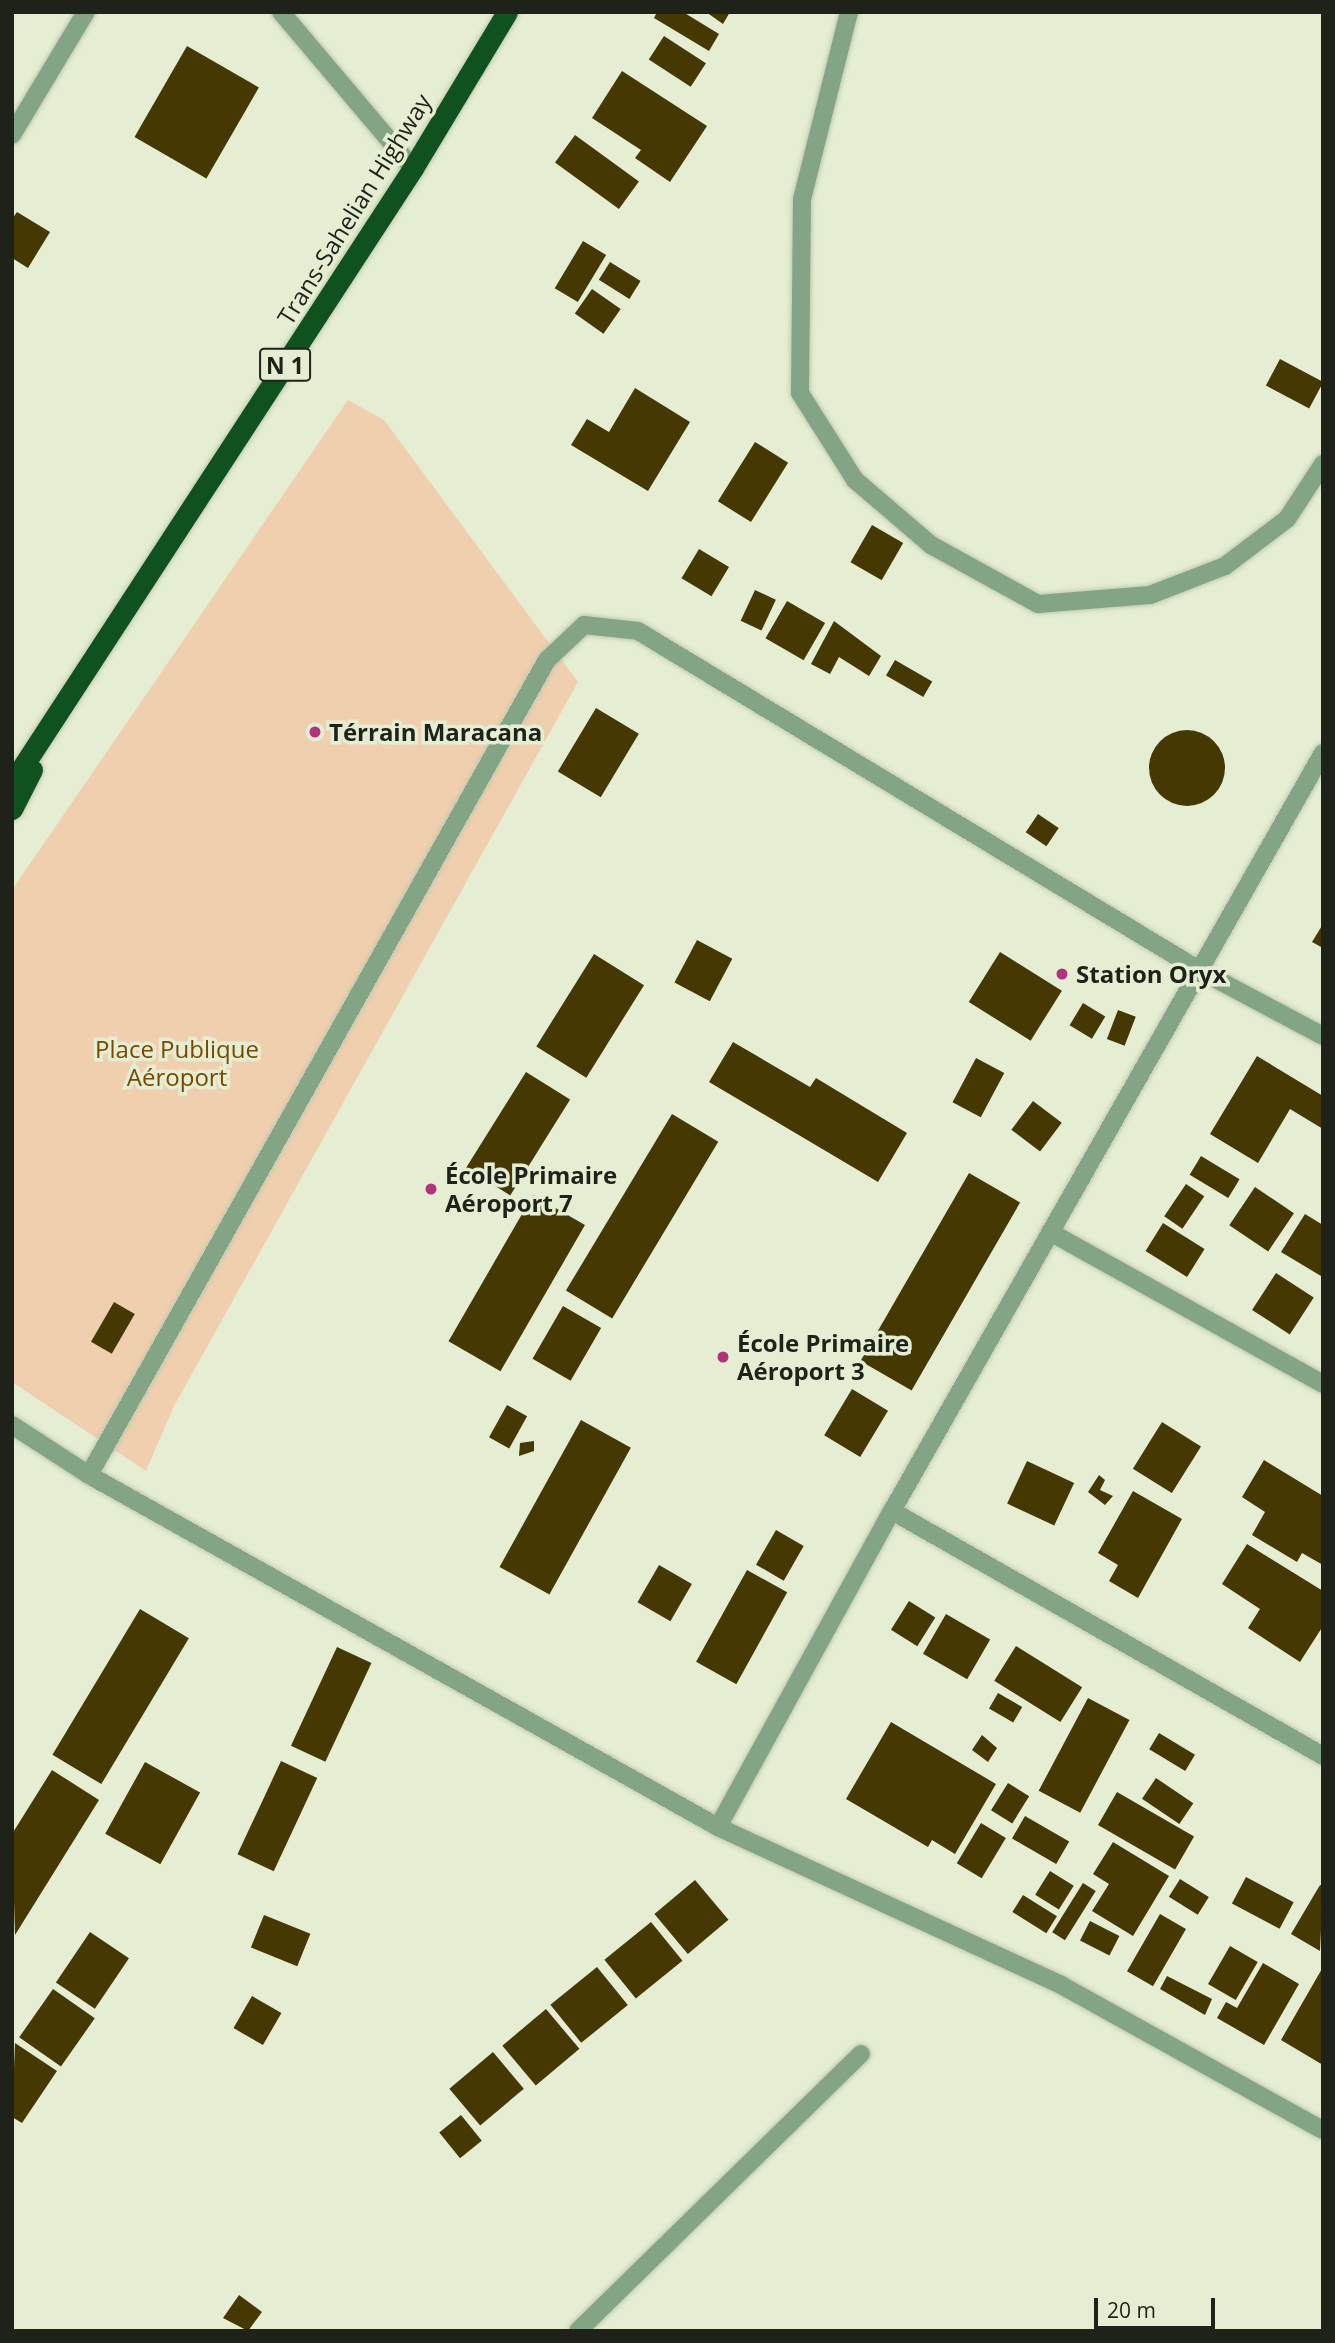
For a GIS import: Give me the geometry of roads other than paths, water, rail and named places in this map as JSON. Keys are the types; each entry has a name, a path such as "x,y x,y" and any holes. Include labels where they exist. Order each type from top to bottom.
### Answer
{"highway":[{"name":"Trans-Sahelian Highway","path":"12,783 413,168 508,12"},
{"name":"Trans-Sahelian Highway","path":"12,809 59,714"}],"street":[{"path":"12,135 86,12"},
{"path":"281,12 413,168"},
{"path":"849,12 802,199 800,393 855,480 932,545 1038,604 1150,595 1225,566 1287,519 1323,464"},
{"path":"89,1475 547,660 584,625 638,631 1199,970 1323,1035"},
{"path":"718,1827 892,1511 1323,753"},
{"path":"1050,1232 1323,1384"},
{"path":"12,1424 89,1475 718,1827 1061,1985 1323,2130"},
{"path":"892,1511 1323,1756"},
{"path":"578,2331 861,2054"}],"place":[{"name":"Térrain Maracana","path":"315,732"},
{"name":"Station Oryx","path":"1062,974"},
{"name":"École Primaire Aéroport 7","path":"431,1189"},
{"name":"École Primaire Aéroport 3","path":"723,1357"}],"park label":[{"name":"Place Publique Aéroport","path":"177,1063"}]}
